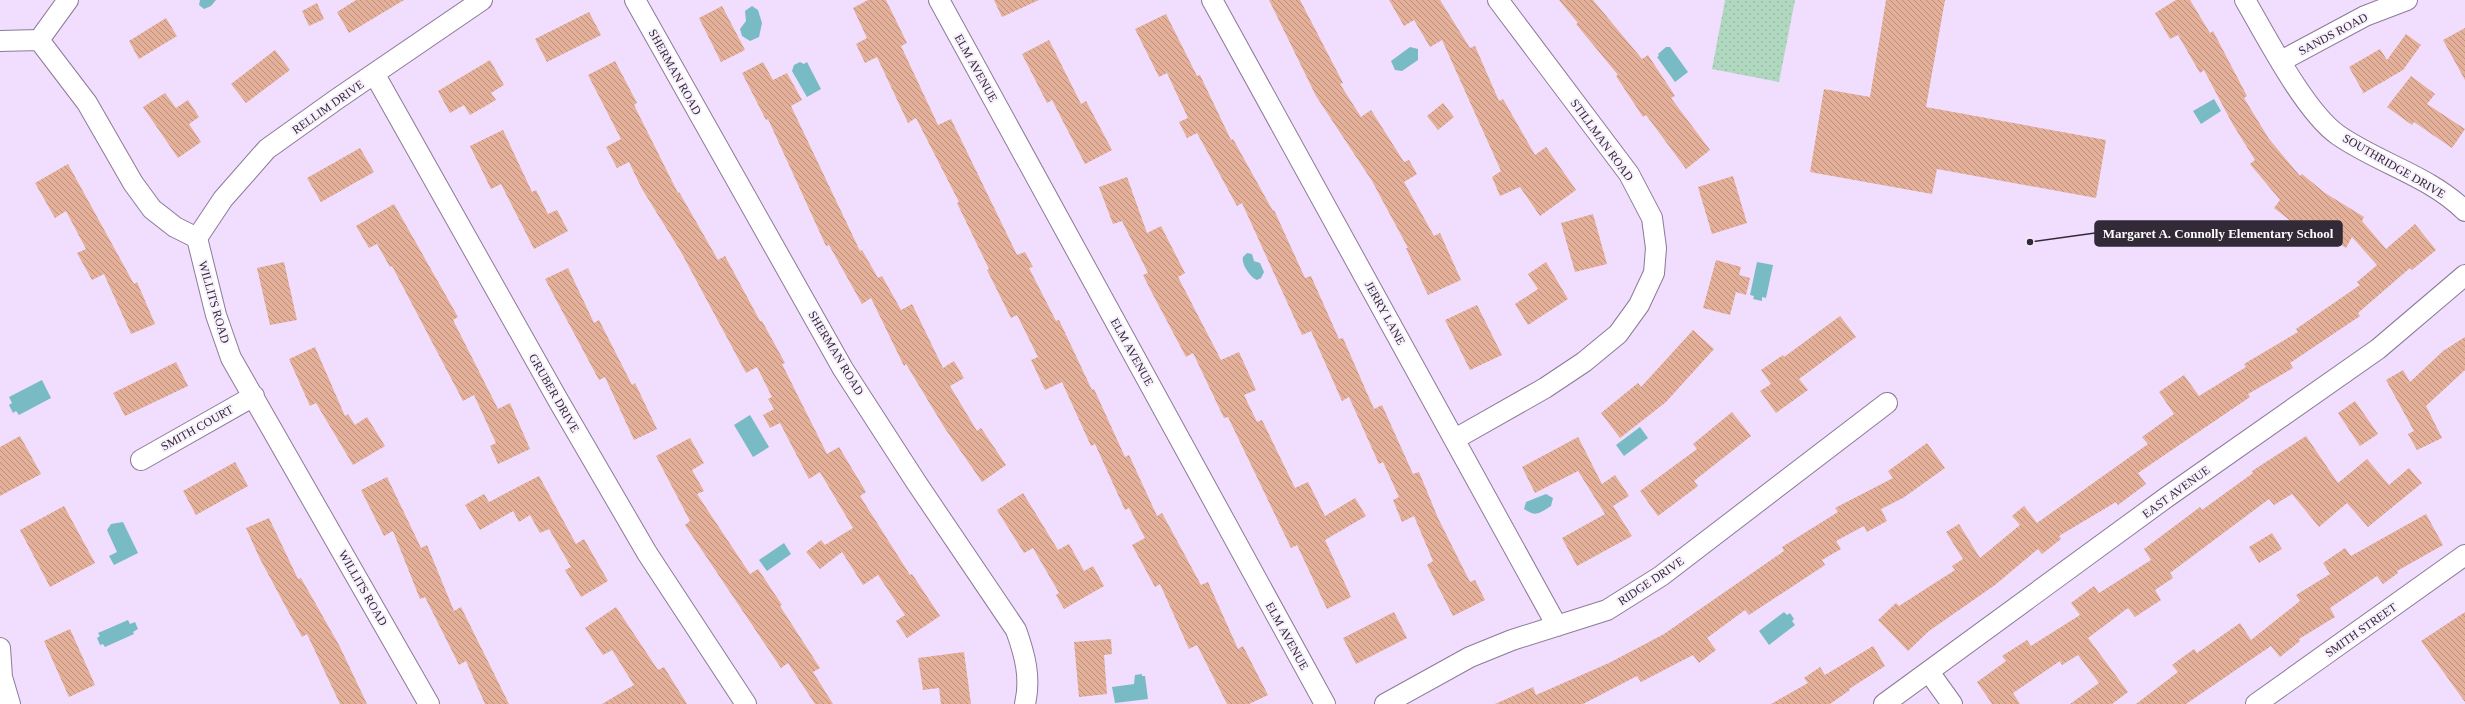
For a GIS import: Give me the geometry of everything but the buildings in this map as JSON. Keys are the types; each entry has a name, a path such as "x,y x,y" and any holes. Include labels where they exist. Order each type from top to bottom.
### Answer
{"street":[{"path":"39,40 68,0"},
{"name":"RELLIM DRIVE","path":"196,238 223,199 268,149 337,99 375,75 482,0"},
{"name":"SHERMAN ROAD","path":"635,0 843,369 1016,630 1025,655 1028,678 1025,704"},
{"name":"ELM AVENUE","path":"939,0 1324,704"},
{"name":"JERRY LANE","path":"1212,0 1557,626"},
{"name":"STILLMAN ROAD","path":"1455,439 1545,388 1584,362 1618,334 1639,305 1654,273 1656,248 1652,218 1629,174 1498,0"},
{"name":"SOUTHRIDGE DRIVE","path":"2245,0 2281,61 2311,106 2336,134 2376,158 2438,189 2465,212"},
{"name":"SANDS ROAD","path":"2281,61 2358,19 2407,0"},
{"path":"0,41 39,40"},
{"path":"39,40 87,103 133,183 152,208 175,227 196,238"},
{"name":"GRUBER DRIVE","path":"375,75 558,400 643,546 746,704"},
{"name":"WILLITS ROAD","path":"196,238 216,315 232,358 429,704"},
{"name":"EAST AVENUE","path":"1884,704 2167,498 2378,349 2465,275"},
{"name":"SMITH COURT","path":"141,460 254,396"},
{"name":"RIDGE DRIVE","path":"1385,704 1470,657 1512,640 1607,610 1661,576 1888,403"},
{"name":"SMITH STREET","path":"2256,704 2465,556"},
{"path":"0,648 2,677 10,704"},
{"path":"1929,672 1952,704"}],"shaded area":[{"path":"200,0 216,0 211,6 204,9 199,5"},
{"path":"1725,0 1795,0 1779,82 1712,69"},
{"path":"752,6 758,10 762,23 759,37 750,41 742,36 740,29 746,21 745,11"},
{"path":"1410,47 1418,49 1418,60 1402,71 1395,70 1391,61"},
{"path":"1666,47 1670,47 1688,72 1675,82 1657,57 1659,56 1658,54"},
{"path":"800,62 804,64 807,62 821,89 807,97 792,71 794,65"},
{"path":"2214,99 2221,111 2201,124 2193,111"},
{"path":"1247,253 1252,254 1254,261 1260,263 1264,272 1261,278 1257,280 1249,273 1243,263 1243,257"},
{"path":"1757,262 1773,265 1766,298 1762,297 1762,301 1753,299 1754,296 1750,295"},
{"path":"42,380 51,398 19,415 16,411 13,413 9,405 12,403 9,397"},
{"path":"750,415 769,447 753,457 734,425"},
{"path":"1640,427 1648,438 1624,456 1616,445"},
{"path":"1546,494 1553,498 1551,506 1537,514 1531,513 1524,509 1526,502"},
{"path":"123,522 138,553 114,565 109,556 117,552 107,530 111,524"},
{"path":"784,543 791,554 767,571 759,560"},
{"path":"1784,612 1787,615 1790,613 1794,619 1792,621 1795,625 1769,645 1759,631"},
{"path":"128,620 130,624 135,622 138,629 133,632 134,634 105,647 103,644 100,645 97,638 100,636 98,633"},
{"path":"1142,674 1142,676 1145,676 1148,699 1115,703 1112,687 1134,684 1135,675"}],"place":[{"name":"Margaret A. Connolly Elementary School","path":"2030,242"}]}
